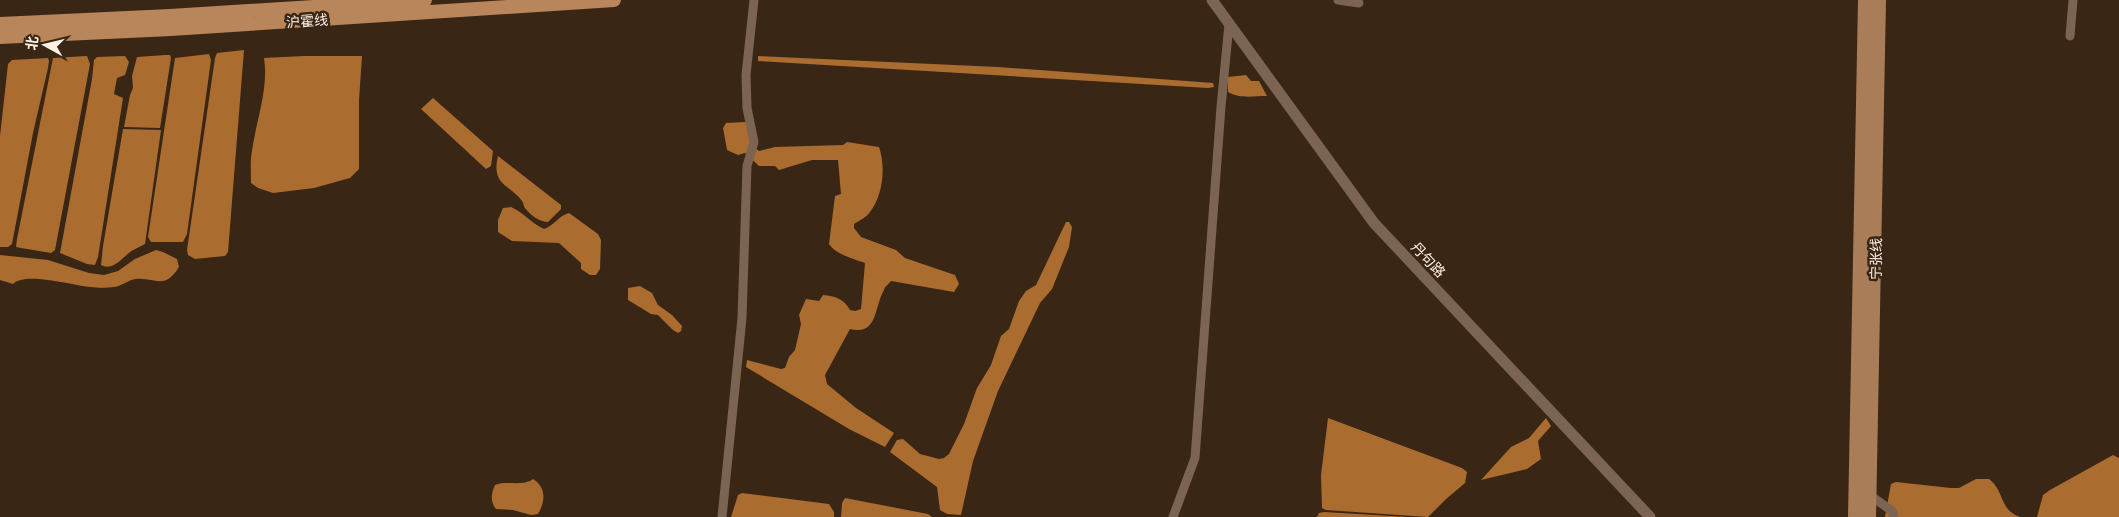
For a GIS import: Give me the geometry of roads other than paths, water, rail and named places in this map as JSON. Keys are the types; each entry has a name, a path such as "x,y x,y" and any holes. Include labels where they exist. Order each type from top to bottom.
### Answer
{"highway":[{"name":"沪霍线","path":"0,24 170,16 425,0"},
{"name":"沪霍线","path":"0,37 171,29 614,0"}],"main road":[{"name":"宁张线","path":"1855,517 1865,0"},
{"name":"宁张线","path":"1869,517 1871,496 1879,0"}],"street":[{"path":"722,517 742,318 747,166 754,142 747,108 746,75 754,0"},
{"name":"丹句路","path":"1212,0 1374,223 1650,517"},
{"path":"1338,0 1359,3"},
{"path":"2070,36 2073,0"},
{"path":"1173,517 1195,458 1229,24"},
{"path":"1871,496 1892,511 1894,517"}]}
